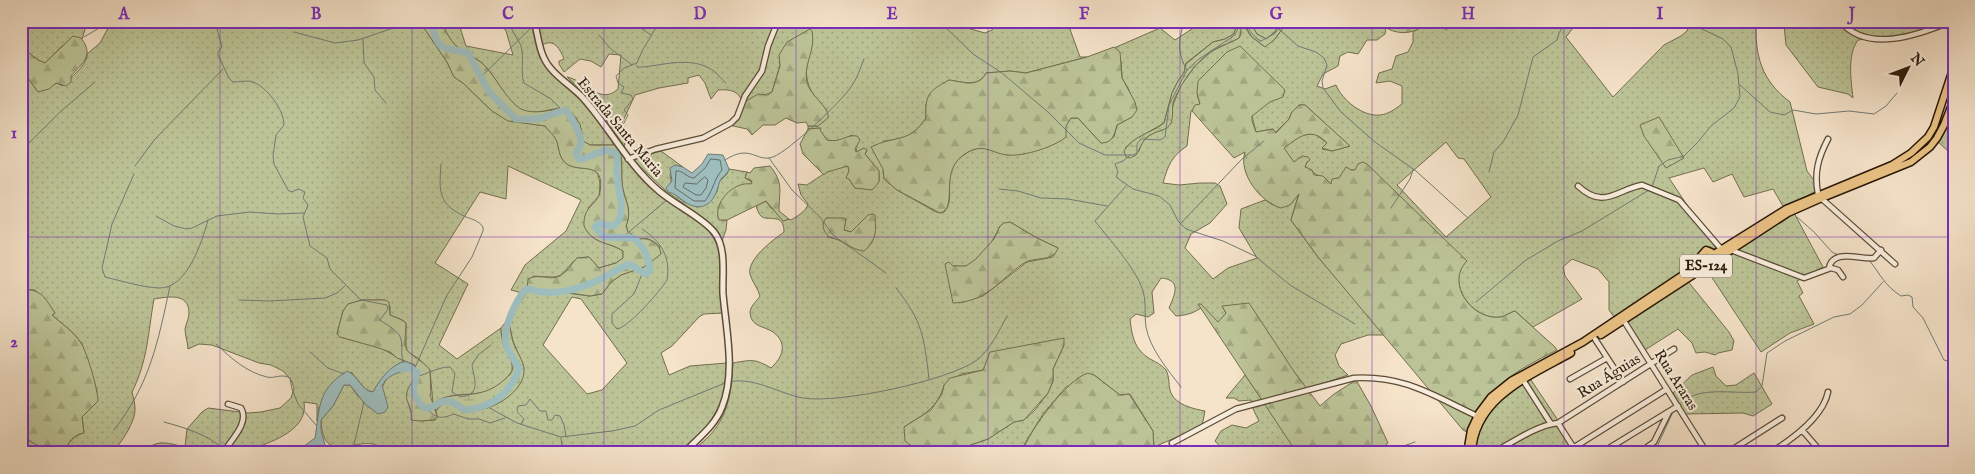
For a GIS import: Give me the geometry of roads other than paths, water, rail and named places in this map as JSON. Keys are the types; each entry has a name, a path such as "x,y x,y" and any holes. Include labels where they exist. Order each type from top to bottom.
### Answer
{"main road":[{"name":"ES-124","path":"1472,453 1478,426 1489,406 1500,395 1522,380 1624,321 1715,257 1722,250 1779,213 1898,162 1917,148 1928,137 1936,122 1954,66"},
{"name":"ES-124","path":"1715,257 1731,250 1788,213 1820,196 1905,165 1923,153 1942,130 1954,99"},
{"name":"ES-124","path":"1467,453 1471,430 1477,416 1491,397 1504,386 1525,372 1583,342 1695,267 1698,259 1704,252 1709,250 1715,257"}],"street":[{"name":"Estrada Santa Maria","path":"534,21 540,48 547,64 583,98 638,171 660,192 709,227 714,232 722,250 729,356 725,400 720,412 709,428 684,453"},
{"path":"628,159 656,149 703,138 731,123 737,117 745,96 762,71 768,46 778,21"},
{"path":"1840,21 1846,28 1859,36 1884,39 1899,38 1924,32 1952,21"},
{"path":"1828,139 1817,164 1816,179 1820,196 1896,264"},
{"path":"1578,186 1587,194 1598,197 1616,196 1642,185 1671,195 1683,204 1722,250"},
{"path":"1731,250 1804,278 1829,268 1836,268 1843,277"},
{"path":"1829,268 1832,261 1837,257 1868,259 1877,257 1881,250"},
{"name":"Rua Araras","path":"1624,321 1706,451"},
{"path":"1595,339 1623,382"},
{"name":"Rua Águias","path":"1558,423 1674,349"},
{"path":"1570,379 1607,358"},
{"path":"1172,444 1236,409 1354,378 1373,377 1402,382 1477,416"},
{"path":"1522,380 1551,424"},
{"path":"1573,448 1667,389"},
{"path":"1770,453 1802,430 1823,403 1828,392"},
{"path":"222,453 243,419 244,412 241,408 228,404"},
{"path":"1601,453 1678,406"},
{"path":"1639,453 1654,442 1670,411"},
{"path":"1727,453 1782,418"},
{"path":"1493,453 1551,424 1558,423 1577,453"},
{"path":"1802,430 1822,453"},
{"path":"1698,453 1706,451"}],"water":[{"path":"708,154 723,155 729,169 719,182 716,193 710,202 699,207 694,206 668,192 666,188 672,181 670,168 675,165 683,167 692,173 702,164"},
{"path":"404,361 415,365 389,377 382,385 388,407 385,412 378,414 365,404 350,385 344,385 333,406 321,420 321,431 326,448 312,453 295,453 315,438 319,408 325,392 337,378 347,371 365,389 373,392 379,382 394,366"}],"waterway":[{"path":"84,37 111,21"},
{"path":"211,21 217,29 222,47 218,55 229,78 233,82 253,82 264,89 278,106 284,125 276,135 273,156 274,164 288,190 291,192 299,189 305,192 303,198 308,205 303,217 310,246 327,258 330,269 361,300 387,305 388,309 380,320 400,336 404,363"},
{"path":"294,32 335,43 358,40 414,21"},
{"path":"402,369 409,368 417,372 413,392 418,401 426,408 448,401 466,410 484,406 499,398 505,392 519,369 507,347 505,338 508,323 525,290 556,292 574,289 601,279 629,264 646,274 650,270 645,253 634,238 604,237 595,227 598,223 609,226 615,225 621,214 621,201 617,180 617,154 606,150 579,159 576,154 581,144 580,135 573,120 565,110 538,119 516,119 489,92 468,53 445,48 438,43 431,21"},
{"path":"507,21 518,40"},
{"path":"631,21 651,35"},
{"path":"653,21 657,25"},
{"path":"623,148 630,135 623,125 628,115 624,110 633,99 631,95 621,93 624,87 618,83 616,76 624,68 637,63 660,21"},
{"path":"939,21 973,54 1002,73 1048,112 1079,143 1105,155 1133,155 1137,153 1137,144 1141,139 1160,140 1165,137 1169,105 1187,70 1199,59 1235,35 1241,22 1261,41 1274,34 1286,21"},
{"path":"1185,21 1181,34 1180,52 1187,70"},
{"path":"1430,21 1447,30"},
{"path":"1489,172 1494,152 1503,142 1518,115 1533,57 1557,40 1566,21"},
{"path":"1652,187 1659,166 1668,160 1684,156 1711,126 1734,108 1740,97 1738,74 1731,47 1723,39 1685,21"},
{"path":"1702,28 1707,21"},
{"path":"481,77 534,25"},
{"path":"1279,29 1298,46 1316,52 1324,58 1327,65 1322,81 1323,88 1341,112 1375,142 1416,171 1468,218"},
{"path":"599,35 610,48 632,65"},
{"path":"363,39 364,63 374,77 375,90 386,103"},
{"path":"518,40 523,55 522,72 524,83 551,99 562,110"},
{"path":"725,160 741,153 762,158 773,157 791,146 837,103 851,87 864,59"},
{"path":"636,65 644,67 681,62 699,64 715,72 726,83"},
{"path":"135,166 155,139 223,69"},
{"path":"21,151 60,112 95,82"},
{"path":"1740,85 1770,112 1784,115 1793,110 1816,114 1849,111 1874,114 1886,106 1897,93"},
{"path":"1181,223 1242,159 1264,141"},
{"path":"617,154 620,151"},
{"path":"1130,155 1123,161 1115,164 1118,172 1116,177 1133,189 1159,196 1170,205 1178,221 1186,229 1223,241 1255,256 1290,285 1355,324"},
{"path":"769,158 792,190 820,217 833,235 886,273"},
{"path":"414,370 447,295 472,257 483,231 483,227 479,223 457,212 445,202 442,197 440,183 441,164"},
{"path":"1391,208 1410,179 1413,170"},
{"path":"134,174 112,224 102,268 105,277 159,288 169,286 178,281 192,263 208,220"},
{"path":"1126,186 1095,221 1139,280 1144,298 1145,322 1151,343 1160,359 1181,387"},
{"path":"999,189 1018,191 1041,198 1068,199 1107,206"},
{"path":"1476,302 1526,260 1558,241 1582,231 1649,190"},
{"path":"623,237 668,199"},
{"path":"156,216 174,226 187,229 217,216 250,212 304,213"},
{"path":"1797,217 1832,252 1838,255"},
{"path":"642,229 663,250 667,264 667,280 636,316 617,329 612,323 612,314 634,294 642,271"},
{"path":"1856,255 1864,256"},
{"path":"1869,260 1895,292 1901,296 1908,295 1912,297 1913,307 1923,318 1944,360 1954,363"},
{"path":"1682,402 1690,397 1708,392 1756,392 1762,386 1767,353 1785,341 1834,317 1850,314 1862,305 1883,282"},
{"path":"114,430 136,396 151,362 170,286"},
{"path":"239,300 269,301 325,298 337,293 345,286"},
{"path":"896,288 912,311 921,330 929,379"},
{"path":"729,382 747,381 794,396 819,399 866,394 918,383 963,368 977,360 990,346 1007,316"},
{"path":"216,344 252,372 267,377 284,376 290,378 298,404 316,425"},
{"path":"416,377 437,369 450,367 455,373 452,392 460,397 467,396 474,390 475,386 472,365 478,355 491,345"},
{"path":"310,352 328,368 344,374"},
{"path":"486,406 517,423 561,437 612,431 635,426 659,410 725,383"},
{"path":"521,424 524,419 517,408 518,406 526,405 530,399 540,411 546,411 548,420 552,420 555,415 560,416 566,436"},
{"path":"352,453 364,402"},
{"path":"427,409 439,417 454,414 490,423 505,418"},
{"path":"1654,453 1673,412"},
{"path":"164,422 203,435 224,449"},
{"path":"561,438 563,453"},
{"path":"1384,453 1415,442"},
{"path":"563,445 569,453"}]}
